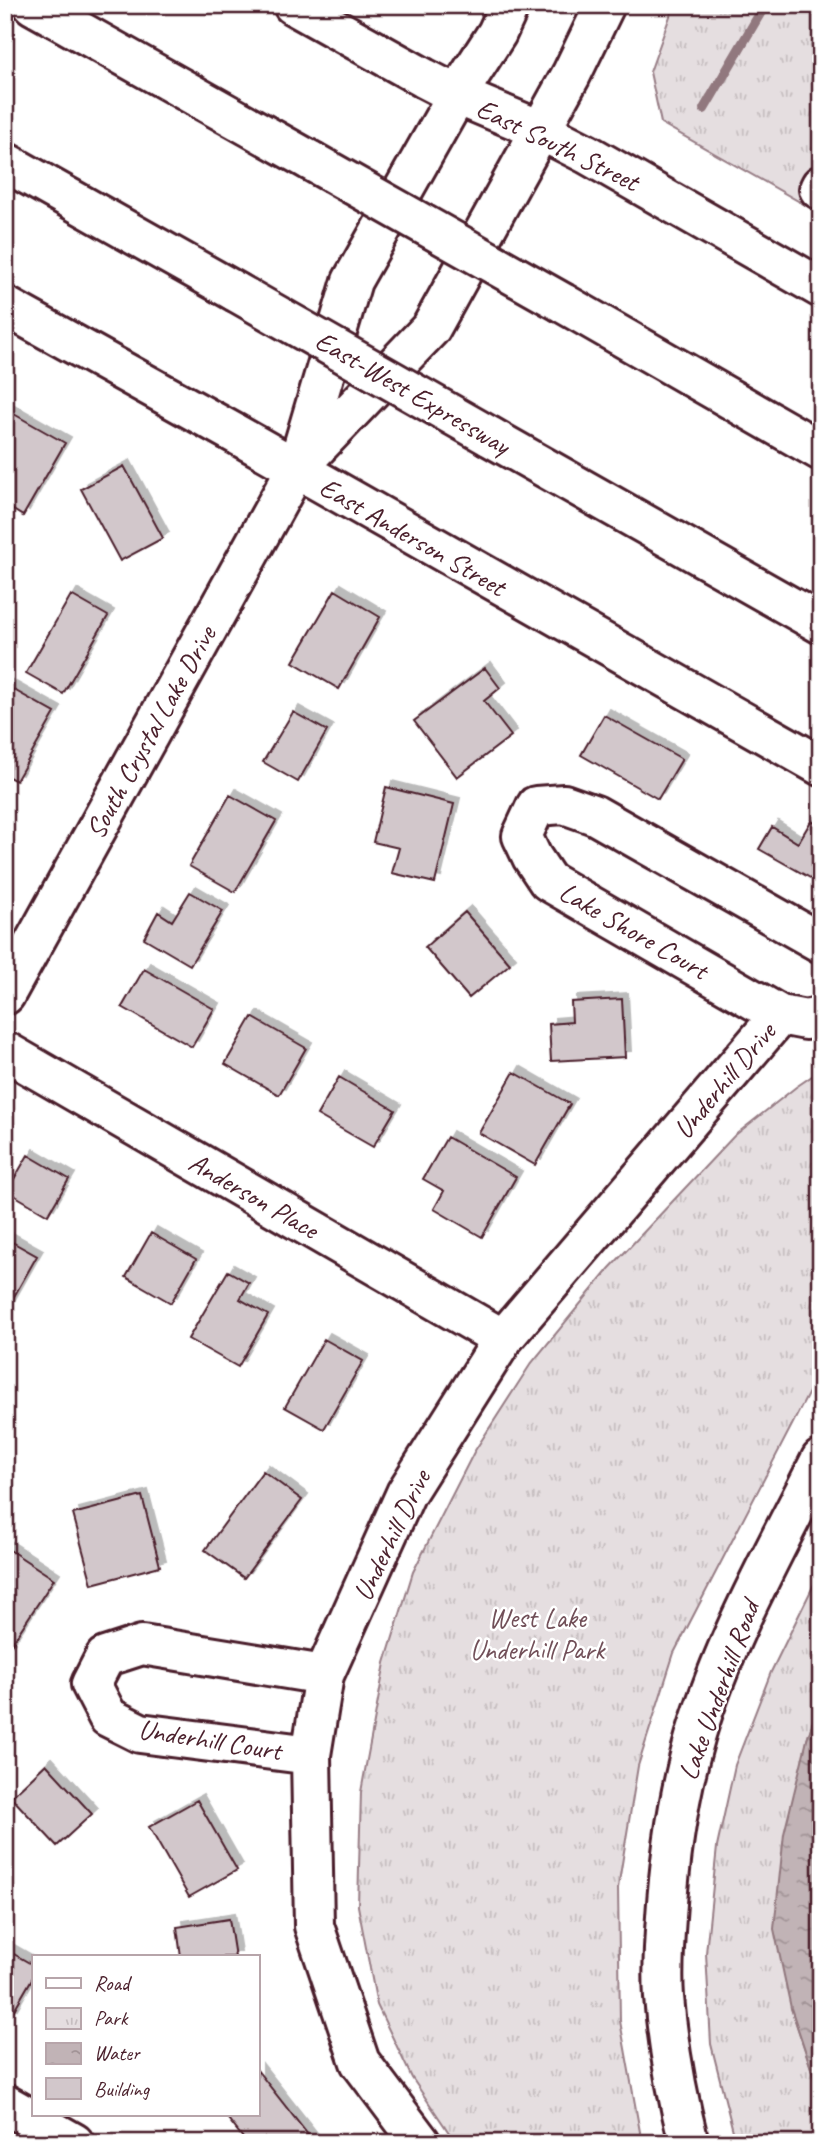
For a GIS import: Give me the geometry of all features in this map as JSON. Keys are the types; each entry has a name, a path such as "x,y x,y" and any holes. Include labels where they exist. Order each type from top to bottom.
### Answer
{"main road":[{"path":"33,5 821,451"},
{"name":"South Crystal Lake Drive","path":"5,995 296,469 352,281 510,5"},
{"name":"South Crystal Lake Drive","path":"296,469 431,328 571,75 605,5"},
{"name":"East South Street","path":"303,8 457,95 540,130 587,154 821,288"},
{"name":"East-West Expressway","path":"5,162 821,624"},
{"name":"East Anderson Street","path":"5,306 821,766"},
{"name":"Lake Shore Court","path":"821,943 595,815 564,804 536,806 522,835 532,857 548,881 780,1015 806,1020 821,1016"},
{"name":"Underhill Drive","path":"421,2143 360,2062 314,1927 311,1755 324,1675 406,1493 503,1339 780,1015"},
{"name":"Anderson Place","path":"5,1051 503,1339"},
{"name":"Lake Underhill Road","path":"689,2143 674,2076 664,1994 664,1935 672,1835 697,1732 718,1675 756,1588 821,1459"},
{"name":"Underhill Court","path":"311,1755 140,1732 108,1717 91,1684 105,1657 142,1645 324,1675"},
{"path":"5,2104 74,2143"}],"green space":[{"path":"674,5 821,5 821,214 661,123 650,72"},
{"name":"West Lake Underhill Park","path":"821,1070 821,1369 674,1653 638,1766 618,1888 620,2021 642,2143 456,2143 412,2078 377,2005 358,1906 361,1792 385,1663 413,1572 474,1452 530,1365 609,1269 734,1136"},
{"path":"821,1570 821,1697 807,1740 791,2008 821,2098 821,2143 736,2143 711,2044 706,1953 717,1847 735,1765 771,1672"}],"water":[{"path":"821,1697 821,2098 791,2008 774,1929 784,1834 807,1740"}],"building":[{"path":"5,409 65,443 23,516 5,505"},
{"path":"124,466 163,538 120,561 81,489"},
{"path":"335,590 380,617 339,689 293,662"},
{"path":"71,595 108,616 63,694 26,673"},
{"path":"485,668 500,688 484,701 511,736 457,777 414,721"},
{"path":"5,685 55,713 16,781 5,775"},
{"path":"293,712 327,731 298,782 263,762"},
{"path":"604,715 682,759 658,799 581,755"},
{"path":"386,787 454,804 435,883 392,873 399,848 373,842"},
{"path":"230,795 276,821 235,892 189,866"},
{"path":"811,821 821,826 821,884 759,849 772,827 798,843"},
{"path":"190,892 223,911 190,965 144,938 158,912 172,921"},
{"path":"465,912 510,964 469,998 425,947"},
{"path":"144,969 214,1009 192,1047 122,1007"},
{"path":"622,999 625,1057 551,1061 549,1024 572,1022 571,1002"},
{"path":"252,1017 306,1048 279,1095 225,1064"},
{"path":"514,1072 570,1104 535,1165 479,1133"},
{"path":"339,1077 395,1110 373,1147 317,1115"},
{"path":"447,1137 516,1177 482,1237 434,1209 444,1191 423,1179"},
{"path":"28,1155 69,1179 48,1215 7,1191"},
{"path":"151,1233 196,1259 171,1303 126,1277"},
{"path":"5,1238 37,1256 8,1307 5,1305"},
{"path":"228,1271 249,1283 240,1299 268,1315 238,1367 188,1339"},
{"path":"324,1339 363,1361 324,1429 285,1407"},
{"path":"263,1471 302,1500 244,1578 205,1550"},
{"path":"142,1496 160,1566 92,1584 73,1514"},
{"path":"5,1547 54,1579 8,1649 5,1647"},
{"path":"46,1764 92,1814 57,1846 11,1797"},
{"path":"197,1800 237,1870 189,1897 149,1827"},
{"path":"229,1919 235,1955 181,1955 177,1927"},
{"path":"5,1949 32,1964 32,1979 11,2015 5,2011"},
{"path":"259,2073 312,2140 309,2143 247,2143 226,2116 259,2116"}],"waterway":[{"path":"704,109 765,5"}]}
